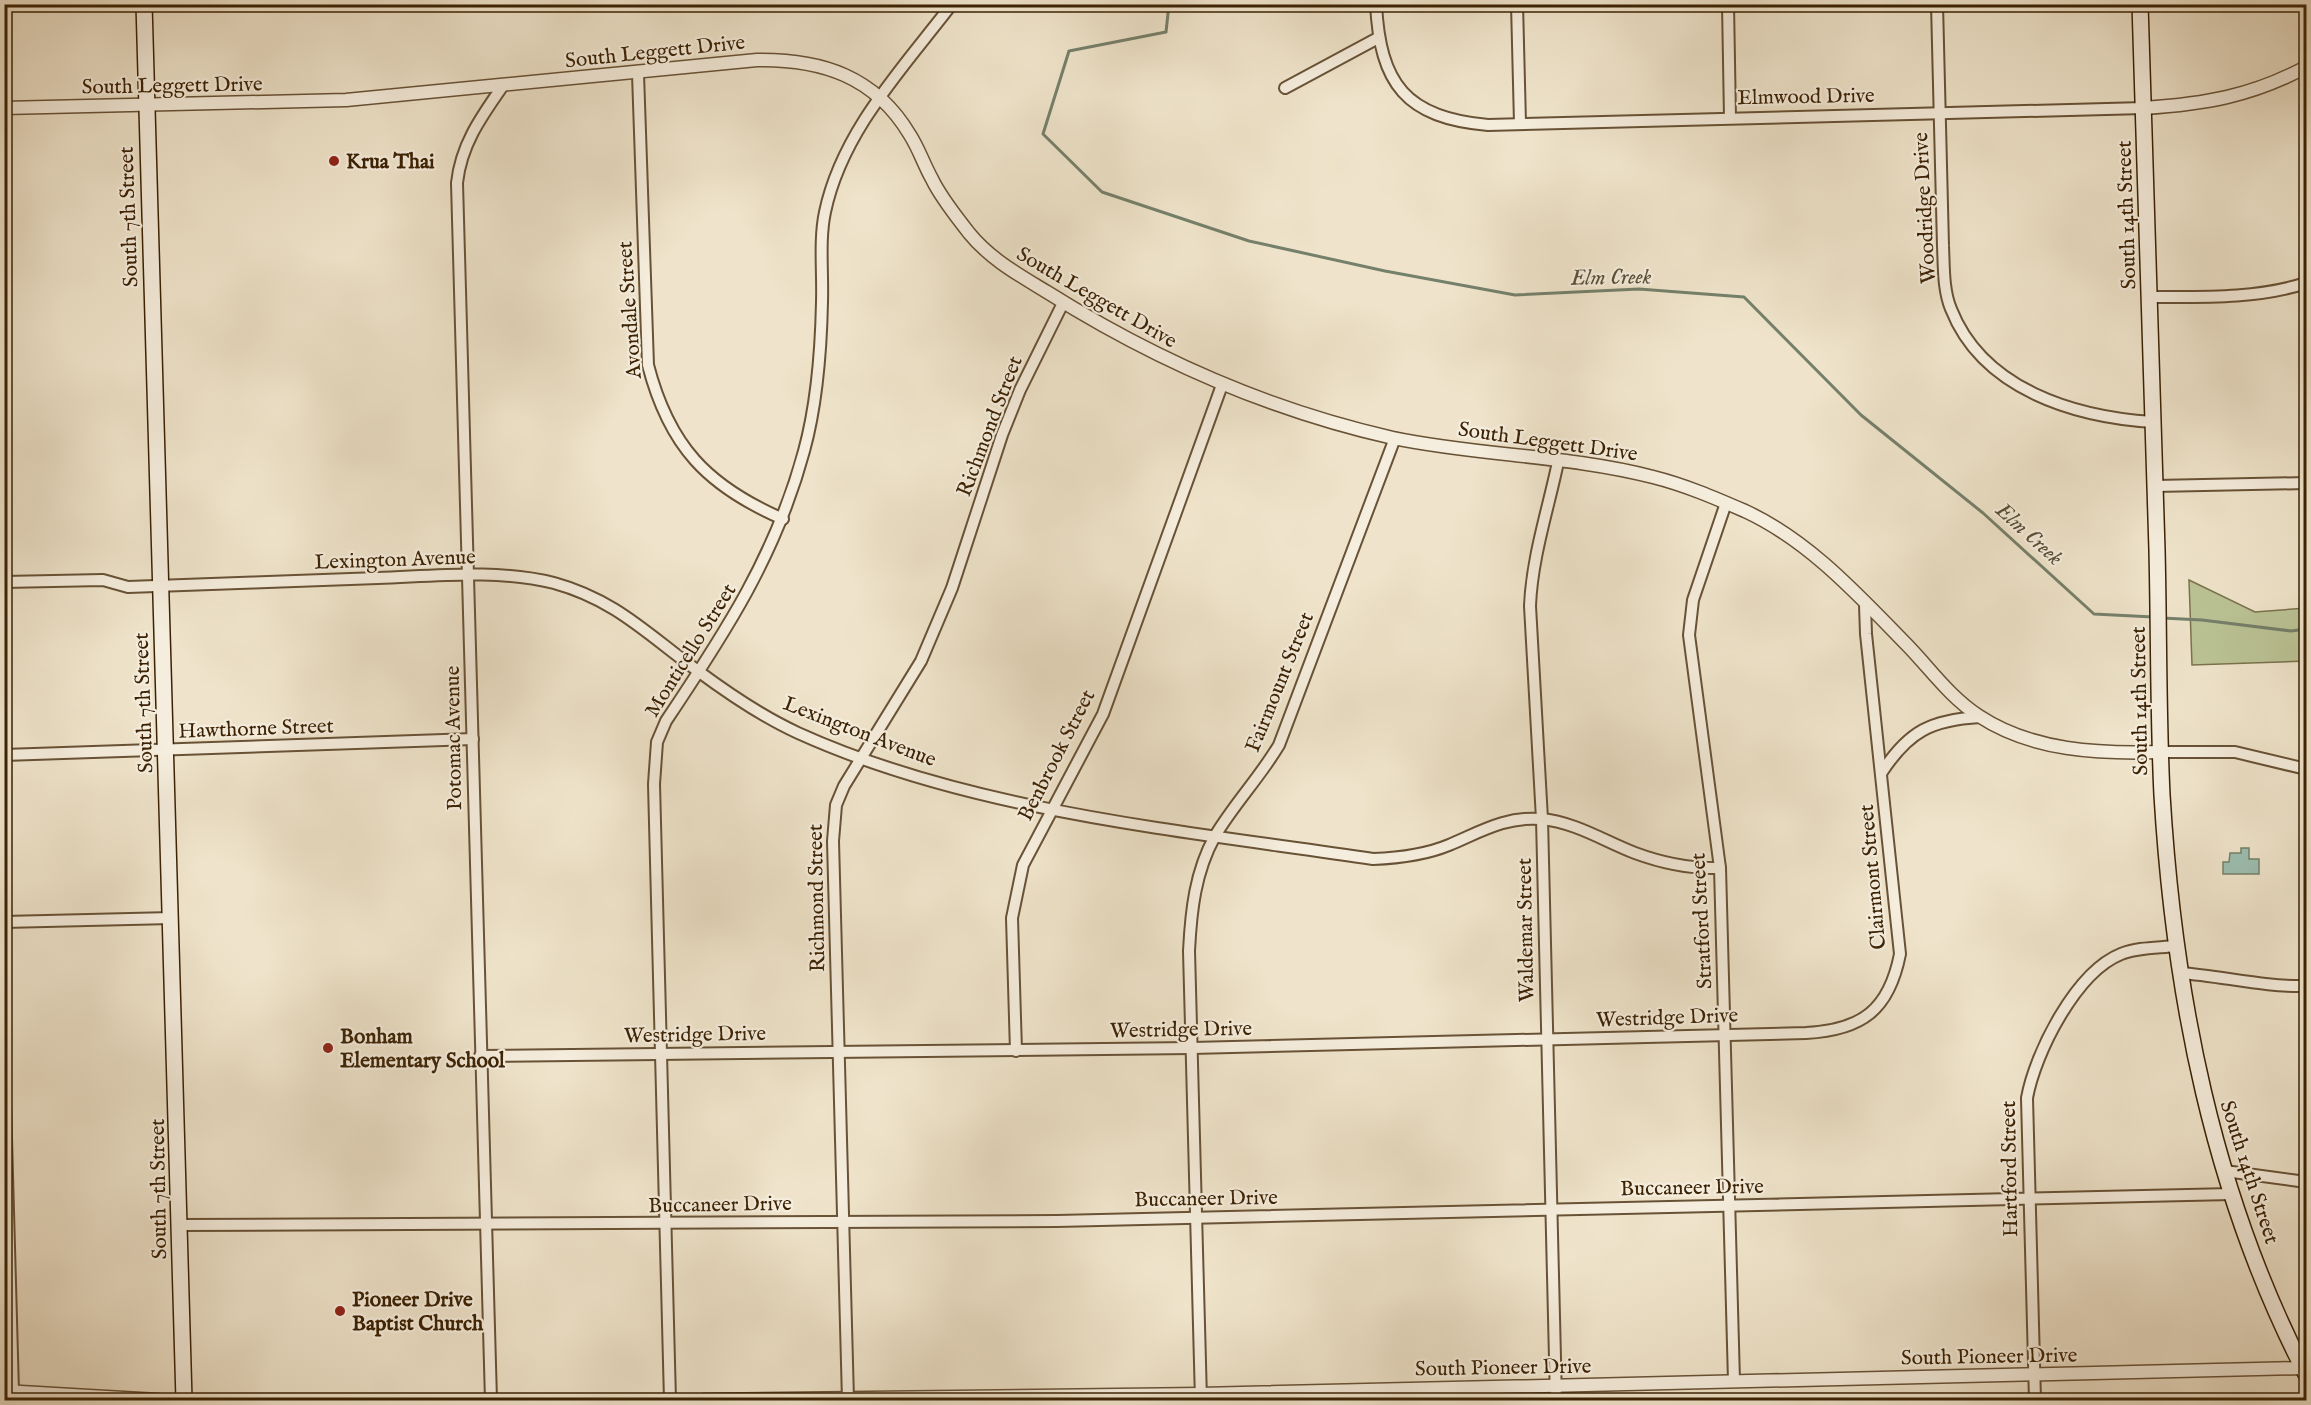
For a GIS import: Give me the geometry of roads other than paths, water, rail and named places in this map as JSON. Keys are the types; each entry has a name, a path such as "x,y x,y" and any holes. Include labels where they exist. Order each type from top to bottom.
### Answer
{"main road":[{"name":"South 7th Street","path":"144,4 165,751 172,918 184,1401"},
{"name":"South 14th Street","path":"2140,4 2161,752 2167,861 2176,946 2199,1076 2225,1171 2262,1276 2305,1370"}],"street":[{"name":"Monticello Street","path":"670,1401 655,759 657,742 666,721 758,576 783,519 805,449 820,356 824,214 834,177 846,148 879,99 952,4"},
{"name":"Elmwood Drive","path":"1376,4 1382,58 1396,83 1425,110 1447,120 1464,123 2144,108 2218,101 2261,88 2307,67"},
{"path":"1517,4 1520,123"},
{"path":"1728,4 1730,118"},
{"name":"Woodridge Drive","path":"1937,4 1944,281 1950,308 1963,331 1990,364 2043,399 2086,414 2153,422"},
{"path":"1285,88 1378,38"},
{"name":"South Leggett Drive","path":"4,108 335,101 638,74 757,60 817,64 858,81 893,110 911,135 933,182 971,236 998,261 1063,303 1167,361 1222,385 1326,421 1395,438 1612,468 1652,476 1689,487 1769,523 1803,546 1829,568 1910,648 1942,685 1980,717 2020,736 2044,743 2116,753 2161,752"},
{"name":"Avondale Street","path":"638,74 648,365 655,394 681,445 706,471 724,488 749,504 783,519"},
{"name":"Potomac Avenue","path":"491,1401 457,183 459,159 472,133 502,87"},
{"path":"2150,297 2226,296 2286,290 2307,283"},
{"name":"Richmond Street","path":"848,1400 833,824 836,805 862,757 921,661 951,588 1002,435 1020,390 1063,303"},
{"name":"Benbrook Street","path":"1016,1051 1012,918 1023,865 1103,714 1222,385"},
{"name":"Fairmount Street","path":"1201,1397 1192,1048 1191,904 1201,867 1215,836 1264,771 1279,745 1395,438"},
{"name":"Waldemar Street","path":"1556,1401 1542,819 1530,598 1538,541 1558,462"},
{"path":"2155,486 2307,483"},
{"name":"Stratford Street","path":"1726,503 1693,600 1689,634 1720,868 1734,1381"},
{"name":"Lexington Avenue","path":"4,582 103,580 128,587 468,575 536,579 585,593 626,614 699,672 751,707 798,733 937,782 1052,808 1215,836 1373,859 1391,859 1449,845 1484,827 1500,823 1523,818 1542,819 1579,828 1636,854 1700,868 1720,868"},
{"name":"Clairmont Street","path":"1865,605 1866,634 1900,954 1895,980 1876,1008"},
{"path":"1882,772 1904,742 1916,733 1947,720 1980,717"},
{"name":"Hawthorne Street","path":"4,755 473,739"},
{"path":"2161,752 2235,752 2307,769"},
{"path":"4,922 172,918"},
{"name":"Hartford Street","path":"2035,1401 2027,1098 2030,1080 2044,1044 2080,989 2103,965 2120,954 2145,948 2176,946"},
{"path":"2180,973 2214,975 2265,985 2307,986"},
{"name":"Westridge Drive","path":"480,1056 1192,1048 1827,1032 1854,1023 1876,1008"},
{"path":"4,1066 9,1391 158,1401"},
{"path":"2225,1171 2307,1182"},
{"name":"Buccaneer Drive","path":"180,1225 665,1224 1196,1218 2232,1194"},
{"name":"South Pioneer Drive","path":"704,1401 1201,1397 1734,1381 2305,1370"}],"waterway":[{"name":"Elm Creek","path":"1169,4 1166,32 1069,51 1043,134 1102,192 1249,241 1385,271 1515,295 1639,289 1744,297 1861,415 1983,513 2094,614 2153,617"},
{"name":"Elm Creek","path":"2162,618 2202,620 2291,631 2306,629"}],"place":[{"name":"Krua Thai","path":"334,161"},
{"name":"Bonham Elementary School","path":"328,1048"},
{"name":"Pioneer Drive Baptist Church","path":"340,1311"}]}
